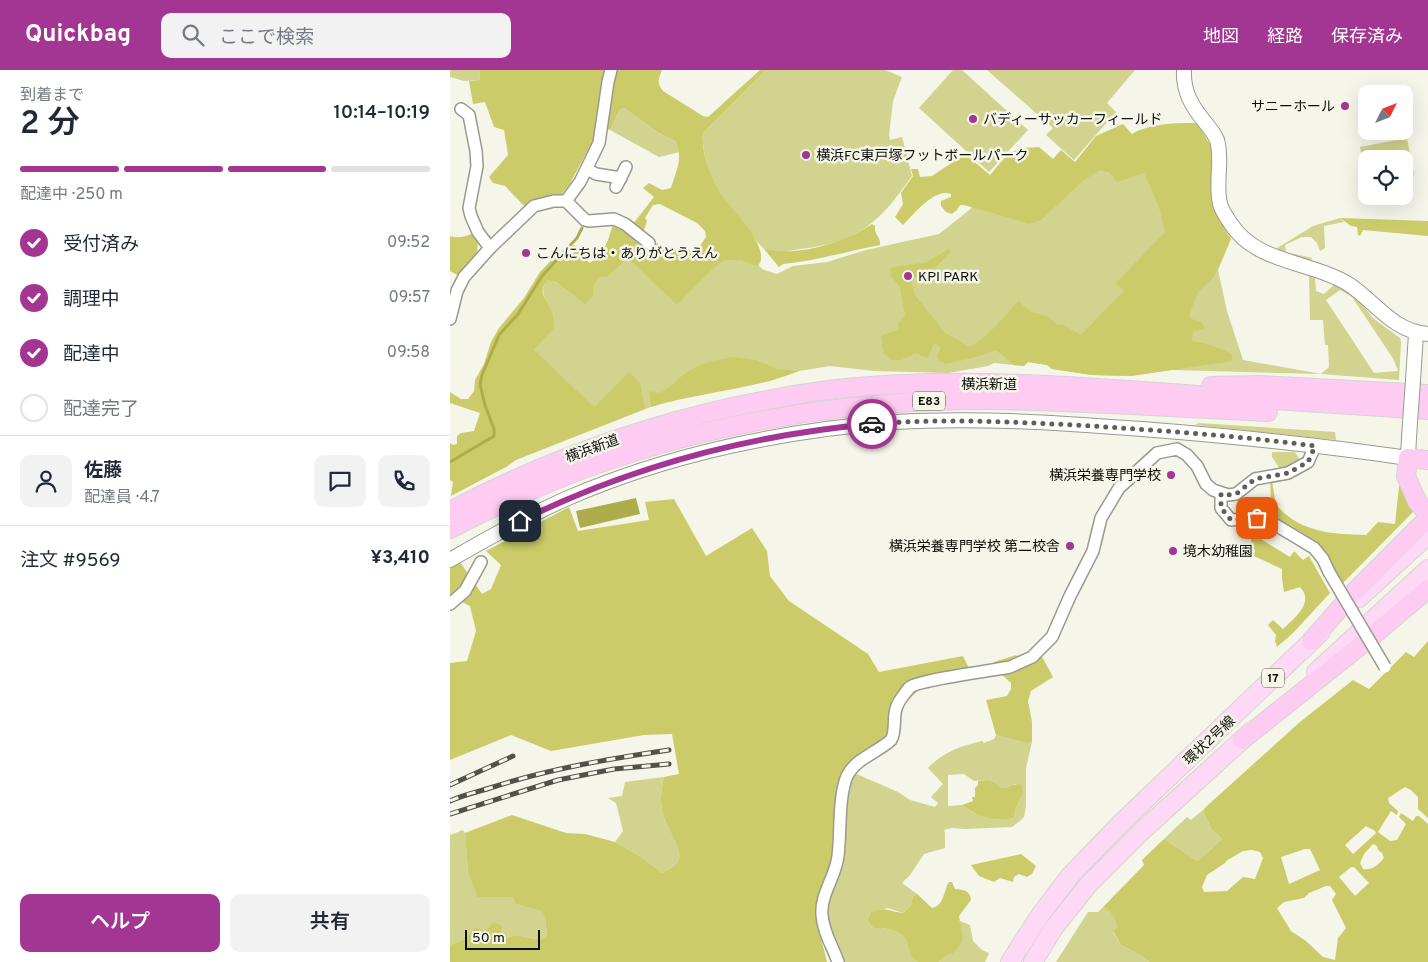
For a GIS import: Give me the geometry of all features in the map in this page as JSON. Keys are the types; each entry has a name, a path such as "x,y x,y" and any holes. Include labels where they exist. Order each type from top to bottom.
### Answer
{"highway":[{"name":"横浜新道","path":"450,511 512,479 602,443 665,424 780,397 845,388 906,384 1016,383 1088,386 1428,410"},
{"path":"1088,386 1260,385 1428,394"},
{"name":"横浜新道","path":"450,529 527,492 581,470 639,450 765,420 880,404 1007,399 1261,411 1428,422"},
{"path":"1408,458 1428,460"},
{"path":"1408,458 1418,485 1428,504"},
{"path":"1311,642 1355,591 1427,522 1406,476 1408,458"},
{"path":"1242,740 1428,589"}],"main road":[{"name":"環状2号線","path":"1033,962 1053,929 1088,885 1142,831 1428,568"},
{"name":"環状2号線","path":"1010,962 1040,914 1069,877 1120,823 1311,642"}],"street":[{"path":"566,202 580,182 599,144 611,70"},
{"path":"450,560 504,529 569,498 654,466 750,442 861,425 897,422 1005,421 1252,438 1408,458 1413,380 1422,334 1404,329 1392,321 1349,285 1323,273 1257,250 1233,227 1221,206 1218,192 1219,151 1216,139 1187,96 1184,70"},
{"path":"461,109 469,115 476,151 477,166 469,208 470,216 478,232 490,248"},
{"path":"587,169 596,174 621,178"},
{"path":"450,319 457,291 464,277 490,248 534,206 554,201 566,202 585,220 590,222 614,219 625,224 649,243"},
{"path":"838,962 824,927 822,912 838,858 842,804 847,776 869,754 888,743 894,736 893,724 896,708 909,688 924,683 1010,667 1022,663 1038,652 1052,637 1093,551 1101,518 1119,488 1157,453 1177,449 1187,455 1197,466 1206,484 1221,494 1228,495 1236,494 1255,479 1288,473 1308,462 1315,446"},
{"path":"1221,494 1221,508 1231,520 1257,518 1269,521 1314,548 1323,559 1385,667"},
{"path":"450,604 465,591 481,562"}],"green space":[{"path":"450,70 479,70 480,80 464,81 450,77"},
{"name":"横浜FC東戸塚フットボールパーク","path":"766,70 885,70 902,77 893,101 889,135 890,140 902,137 912,176 889,206 866,228 837,242 774,252 763,248 722,195 707,165 704,154 703,133"},
{"name":"バディーサッカーフィールド","path":"953,70 962,70 1028,130 989,172 919,108"},
{"path":"987,70 1135,70 1107,103 1116,112 1074,160 1046,135 1053,128"},
{"path":"624,108 659,133 675,141 680,152 659,157 610,130 619,111"},
{"path":"1397,140 1407,140 1409,150 1361,150 1360,147"},
{"name":"KPI PARK","path":"1213,156 1213,200 1219,218 1231,239 1218,270 1227,311 1243,360 1321,374 1171,370 1131,376 1092,375 1052,369 1047,365 1028,362 1024,366 994,363 988,366 948,373 874,371 830,366 799,371 770,381 669,401 599,427 520,354 553,320 543,291 547,279 556,282 576,297 633,240 669,260 700,255 754,262 764,270 777,274 793,266 827,262 866,250 939,234 973,207 1093,168"},
{"path":"1340,218 1344,222 1324,226 1325,248 1320,251 1317,243 1311,237 1302,237 1285,245 1286,252 1312,258 1311,261 1274,250 1313,226"},
{"path":"1309,275 1315,278 1316,291 1324,294 1335,284 1354,295 1374,319 1400,338 1399,380 1321,374 1329,367 1328,345 1325,345 1323,320 1310,320","holes":["1340,290 1352,297 1394,360 1398,371 1374,373 1326,300"]},
{"path":"1199,423 1335,432 1336,440 1195,425"},
{"path":"1272,452 1295,452 1300,460 1280,469 1272,457"},
{"path":"996,735 1023,742 1032,742 1026,768 1026,806 1024,817 1012,827 952,828 944,830 945,848 924,854 910,875 902,883 917,894 913,896 911,905 903,913 888,908 871,912 867,920 873,928 898,931 906,937 913,955 920,962 840,962 824,918 844,798 852,772 898,792 910,800 935,807 938,803 931,797 943,784 928,768 953,750 994,739","holes":["964,774 974,781 987,780 999,788 1016,784 1020,798 1014,818 1000,820 986,818 962,805 948,806 948,775"]},
{"path":"664,777 661,807 677,845 679,857 675,865 662,873 643,858 615,842 623,831 616,803 608,798 622,796 625,782"},
{"path":"1203,810 1211,829 1222,839 1198,861 1164,839 1187,817 1191,820"},
{"path":"463,830 465,833 468,872 513,897 517,904 543,911 547,935 541,940 516,935 503,939 483,934 476,926 465,939 450,945 450,835"},
{"path":"1103,907 1111,913 1116,921 1119,928 1113,932 1121,945 1149,962 1056,962 1088,912 1098,912"},
{"path":"960,921 970,925 973,941 982,950 989,953 985,962 939,962 942,957 951,954 963,940"}],"shaded area":[{"path":"479,70 607,70 595,137 569,185 561,195 531,201 526,208 505,186 493,183 489,177 508,155 504,130 494,127 485,102 473,104 469,81 480,80"},
{"path":"616,70 662,70 659,81 663,91 703,116 708,117 760,70 766,70 703,133 703,149 713,178 720,192 756,240 761,259 757,267 749,263 732,260 719,263 677,305 628,258 607,277 599,276 593,286 593,296 585,304 556,282 547,280 543,293 552,312 554,328 534,350 594,407 629,372 640,383 645,409 516,460 451,496 453,482 450,480 450,443 453,445 457,444 457,436 461,433 474,431 480,413 450,403 450,392 461,399 468,399 474,391 475,380 499,328 524,298 540,272 559,252 563,255 574,245 590,263 606,245 613,223 648,249 657,243 669,250 697,250 706,237 705,231 697,223 660,204 653,205 645,218 647,221 644,230 633,224 654,197 643,188 649,183 662,190 671,188 678,164 679,152 675,141 659,133 624,108 619,111 610,130 606,129"},
{"path":"1197,123 1211,146 1213,156 1213,205 1231,239 1214,277 1198,292 1189,315 1192,319 1201,322 1205,329 1193,331 1192,341 1226,351 1231,354 1233,361 1131,376 1092,375 1052,369 1047,365 1028,362 1024,366 1014,365 996,350 946,364 938,360 937,355 941,348 935,343 927,358 916,353 901,360 893,360 883,353 881,335 899,330 898,323 905,315 900,287 891,276 890,268 927,262 949,249 951,252 928,275 910,278 915,295 945,333 970,347 990,332 1018,301 1032,312 1049,317 1057,325 1062,324 1081,335 1124,291 1116,283 1165,232 1159,207 1144,173 1117,182 1109,172 1100,170 1084,180 1041,220 1029,224 963,205 960,205 952,214 946,212 941,206 941,201 951,197 951,194 945,193 931,198 903,225 895,217 903,204 901,193 913,176 911,169 918,169 920,177 932,176 965,154 990,175 1006,157 1015,151 1039,147 1053,159 1061,150 1075,162 1096,136 1123,124 1132,134 1155,126"},
{"path":"1340,218 1428,221 1428,236 1363,230 1360,236 1358,235 1357,227 1351,226"},
{"path":"872,224 875,226 880,245 783,264 779,267 764,249 791,251 820,247 848,237"},
{"path":"476,232 477,252 461,277 450,271 450,236 460,237"},
{"path":"735,357 756,360 777,369 799,371 763,383 651,407 649,391 660,393 686,373 703,364"},
{"path":"1400,477 1415,510 1341,585 1325,557 1272,518 1270,481 1272,481 1276,505 1306,527 1341,534 1366,535 1378,522 1395,524"},
{"path":"636,498 640,514 580,528 576,511"},
{"path":"674,499 706,556 752,528 767,551 770,576 789,601 868,654 879,672 963,656 972,679 922,687 899,709 891,733 844,775 836,853 820,912 821,938 827,962 450,962 450,945 465,939 476,926 483,933 494,922 502,926 500,938 503,939 516,935 541,940 547,935 545,917 542,911 516,904 513,897 478,897 468,872 465,833 512,815 566,833 585,834 615,842 643,858 662,873 675,865 678,861 679,851 662,812 661,792 664,777 679,774 672,734 644,735 551,751 511,735 450,760 450,663 467,661 476,631 470,606 460,601 450,601 450,568 460,562 482,594 491,589 501,565 486,551 569,507 578,531 649,520 645,502"},
{"path":"1256,536 1290,557 1294,551 1303,560 1309,556 1330,593 1293,633 1277,647 1276,635 1268,625 1273,620 1283,629 1301,610 1305,599 1304,593 1300,587 1284,592 1282,569 1254,556 1255,550 1251,545 1251,539"},
{"path":"1428,641 1428,818 1418,809 1418,797 1405,787 1388,798 1389,803 1398,811 1397,815 1391,811 1378,832 1390,841 1397,840 1406,824 1399,817 1401,813 1413,821 1416,816 1419,816 1428,824 1428,962 1149,962 1121,945 1113,931 1118,928 1114,918 1103,907 1144,865 1142,860 1164,839 1198,861 1222,839 1211,829 1203,810 1208,805 1300,722 1353,680 1369,689 1406,652 1414,657","holes":["1366,826 1376,833 1353,854 1345,845","1373,844 1377,846 1384,858 1378,865 1369,869 1363,869 1360,863 1364,854","1310,849 1320,870 1289,884 1281,857","1252,850 1260,852 1263,858 1255,879 1243,877 1227,891 1204,892 1202,887 1207,875 1243,851","1351,867 1354,867 1369,883 1355,896 1339,877","1326,886 1330,886 1336,894 1332,900 1346,928 1338,938 1335,960 1323,957 1306,941 1291,931 1277,908 1284,902 1304,898 1309,893"]},
{"path":"1016,655 1025,667 1041,655 1053,677 1031,691 1028,701 1032,722 1032,742 1023,742 996,735 986,700 1007,696 1011,689 1011,683 1001,674 994,662"},
{"path":"987,780 1000,788 1021,785 1023,792 1014,818 1000,820 986,818 962,805 973,801 972,797 975,797 975,788 978,785 978,781"},
{"path":"1021,854 1036,866 1032,874 1027,877 1019,874 1014,877 1013,882 1000,878 994,882 979,876 971,865"},
{"path":"949,882 952,882 955,889 968,892 971,900 959,916 963,940 953,953 944,957 939,962 919,962 911,954 904,936 888,929 873,928 867,920 871,912 877,910 885,909 903,913 911,905 913,896 917,894 932,908 942,901"}],"waterway":[{"path":"450,462 494,436 494,429 480,385 482,375 499,335 518,314 542,276 577,238 582,228"}],"railway":[{"path":"450,801 512,781 556,770 669,750"},
{"path":"450,785 513,756"},
{"path":"450,814 558,780 614,769 669,764"}],"way so far":[{"path":"872,424 1005,421 1252,438 1315,446 1308,462 1288,473 1255,479 1236,494 1221,494 1221,508 1231,520 1257,518"}],"place":[{"name":"サニーホール","path":"1345,106"},
{"name":"バディーサッカーフィールド","path":"973,119"},
{"name":"横浜FC東戸塚フットボールパーク","path":"806,155"},
{"name":"こんにちは・ありがとうえん","path":"526,253"},
{"name":"KPI PARK","path":"908,276"},
{"name":"横浜栄養専門学校","path":"1171,475"},
{"name":"横浜栄養専門学校 第二校舎","path":"1070,546"},
{"name":"境木幼稚園","path":"1173,551"}],"route":[{"path":"520,521 598,486 654,466 712,450 750,442 872,424"}]}
